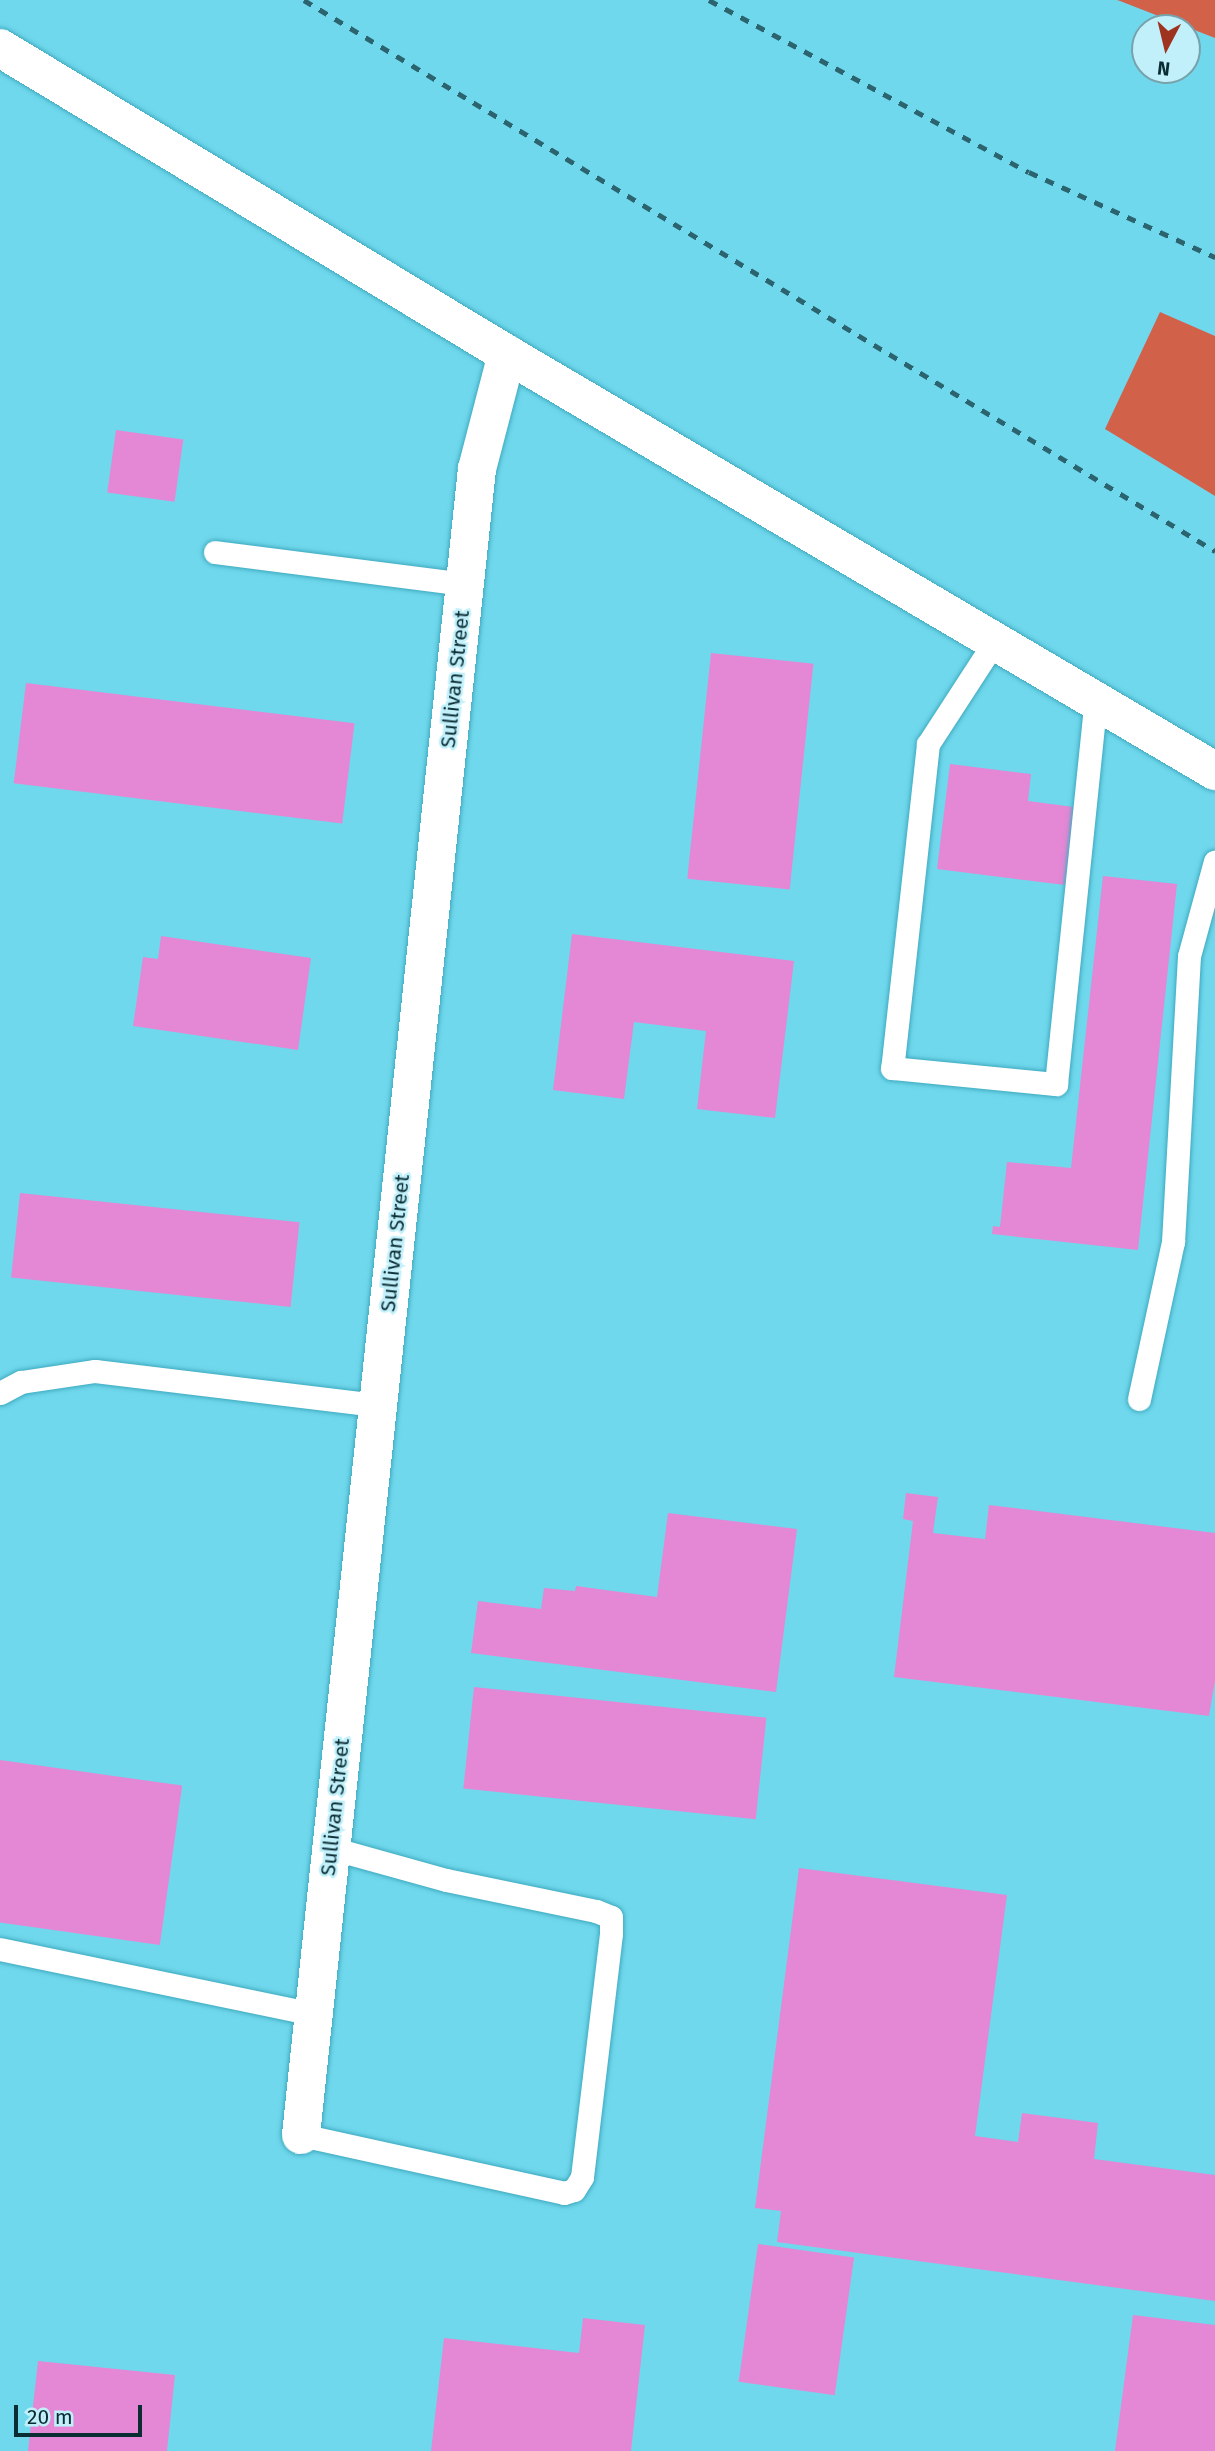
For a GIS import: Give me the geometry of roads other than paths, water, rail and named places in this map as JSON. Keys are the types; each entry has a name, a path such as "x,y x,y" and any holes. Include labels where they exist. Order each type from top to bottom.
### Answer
{"street":[{"path":"0,48 508,354 1215,771"},
{"name":"Sullivan Street","path":"301,2135 477,469 508,354"}],"lane":[{"path":"215,552 465,584"},
{"path":"995,641 928,744 892,1068 1056,1084 1096,701"},
{"path":"1139,1399 1173,1241 1189,956 1215,861"},
{"path":"0,1393 21,1382 94,1371 378,1405"},
{"path":"301,2135 564,2193 574,2190 582,2177 611,1933 611,1917 596,1911 446,1880 331,1848"},
{"path":"0,1949 314,2014"}],"railway":[{"path":"304,0 1215,551"},
{"path":"709,0 1029,172 1215,257"}]}
